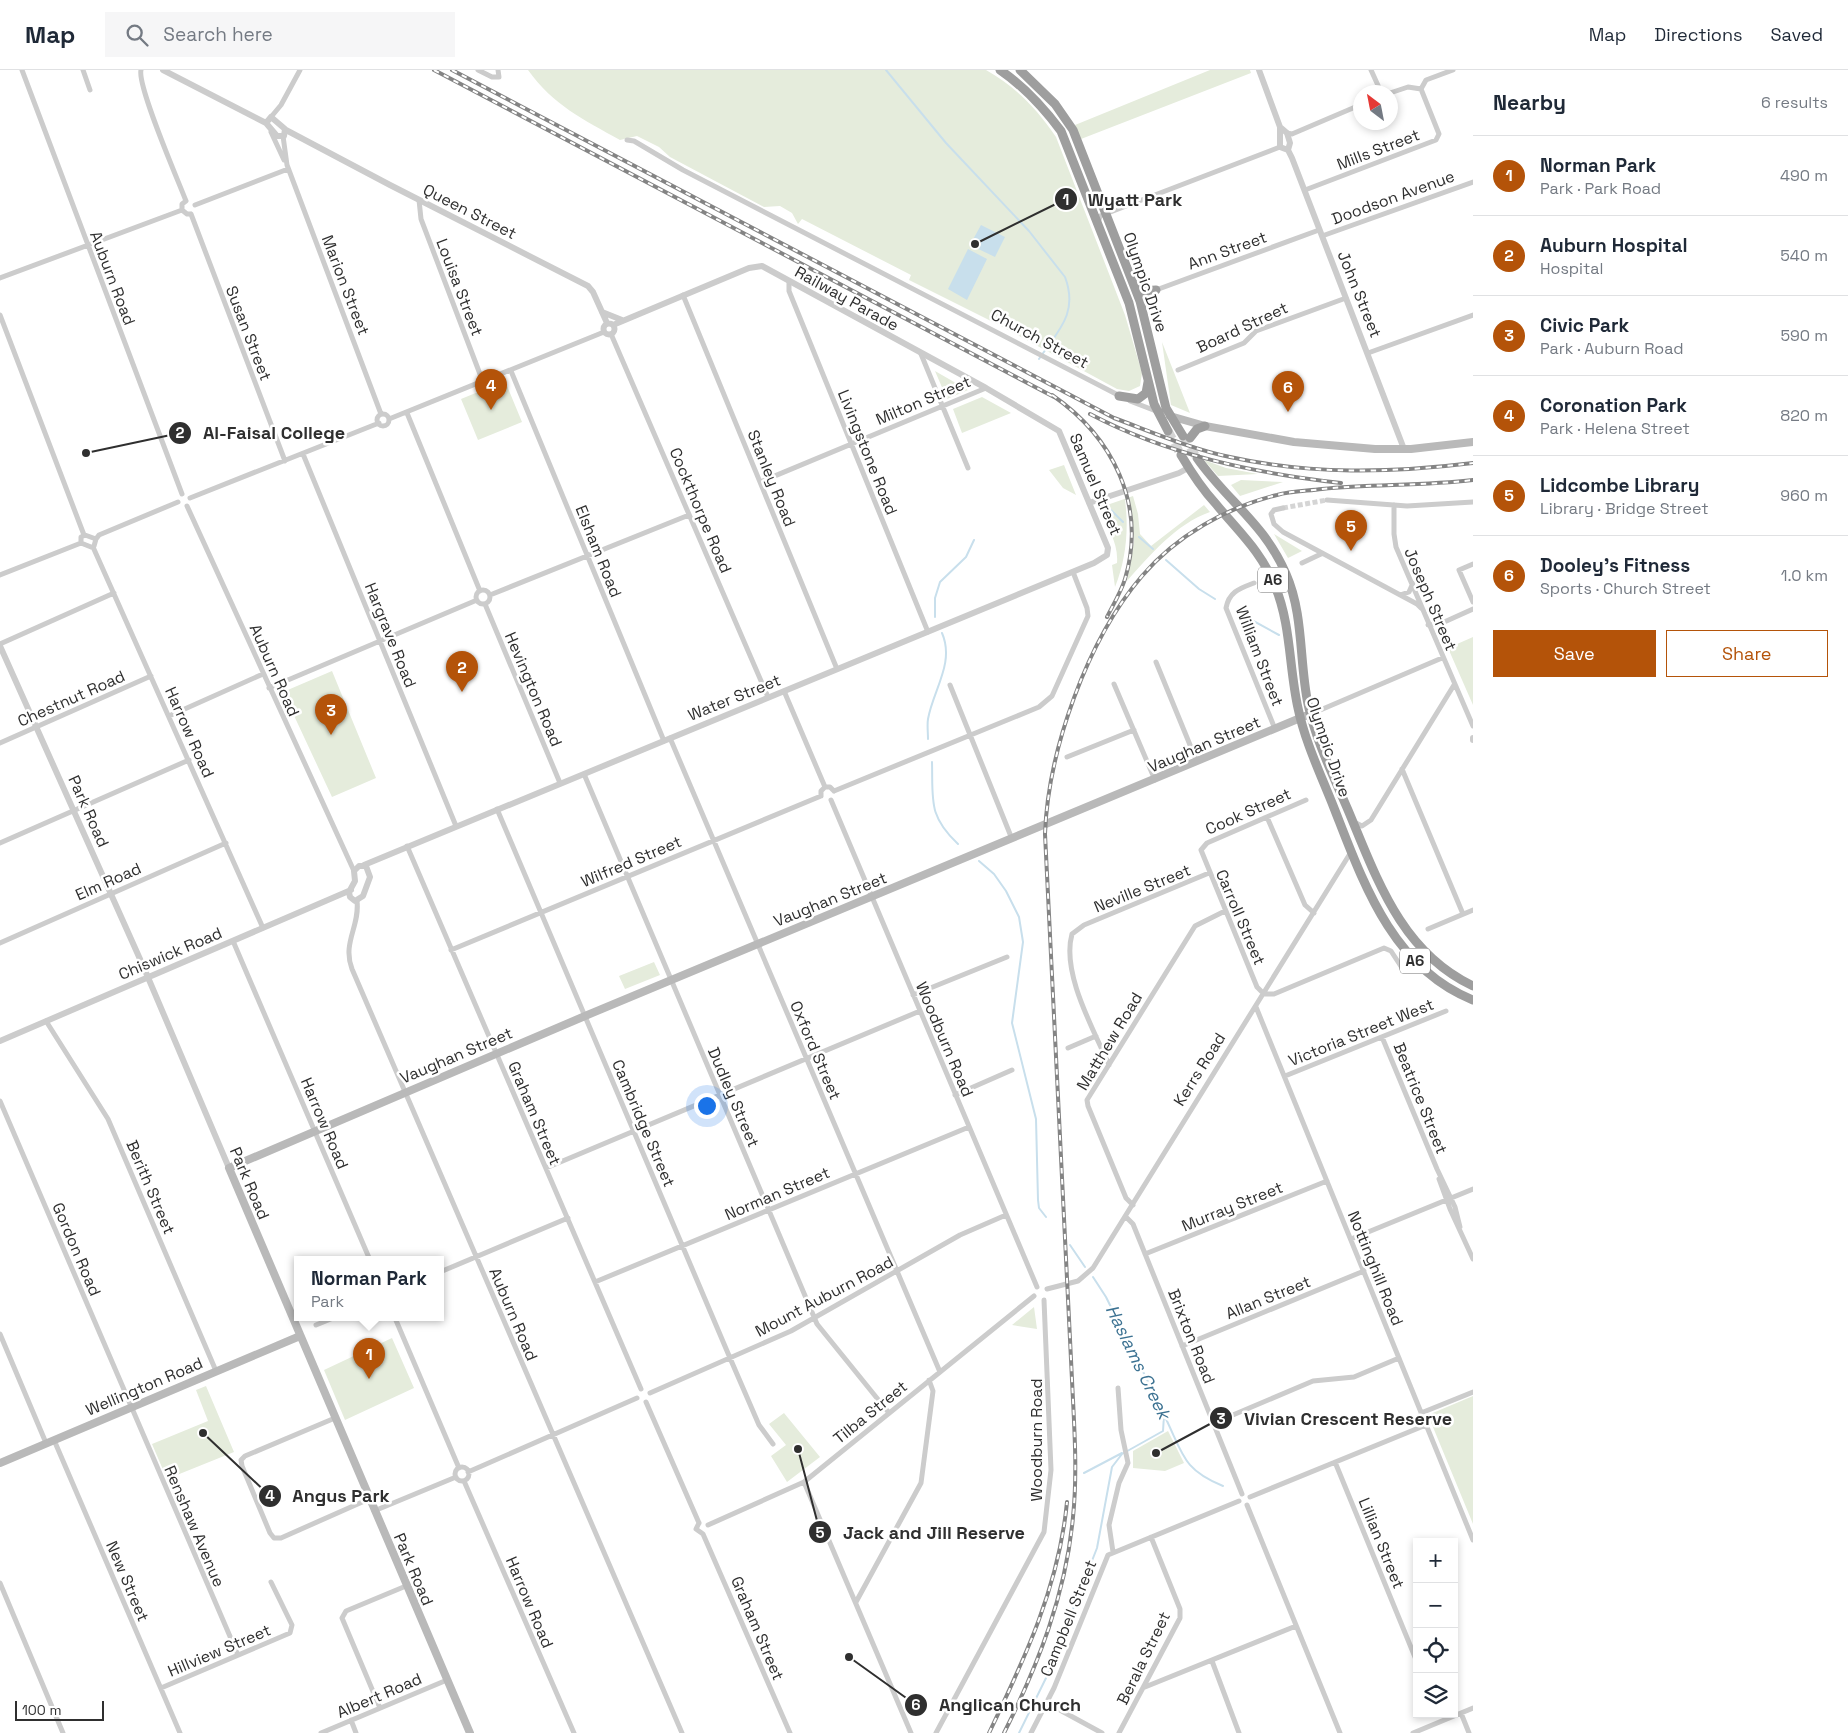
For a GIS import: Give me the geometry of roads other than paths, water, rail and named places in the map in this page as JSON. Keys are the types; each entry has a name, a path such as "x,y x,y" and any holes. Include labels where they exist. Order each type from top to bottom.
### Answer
{"highway":[{"name":"Olympic Drive","path":"1000,70 1029,93 1046,110 1061,132 1129,303 1157,412 1168,431"},
{"name":"Olympic Drive","path":"1020,70 1055,104 1073,130 1134,284 1147,326 1163,399 1170,416 1186,437 1205,426"},
{"path":"1134,284 1142,291 1156,290"},
{"path":"1119,396 1134,399 1143,396 1147,389 1148,380"},
{"path":"1157,412 1163,399"},
{"name":"Church Street","path":"1157,412 1170,416"},
{"name":"Olympic Drive","path":"1180,455 1211,498 1253,546 1275,584 1286,623 1292,681 1300,718 1351,852 1374,904 1401,946 1422,967 1445,986 1473,1000"},
{"name":"Olympic Drive","path":"1197,458 1217,484 1258,526 1274,549 1286,574 1297,609 1311,714 1317,736 1387,900 1404,929 1432,960 1473,986"},
{"path":"1351,852 1363,847"}],"main road":[{"name":"Church Street","path":"1170,416 1205,426 1294,442 1375,449 1404,449 1473,442"},
{"name":"Vaughan Street","path":"229,1168 496,1053 1155,780 1274,725 1311,714"},
{"name":"Park Road","path":"229,1168 470,1733"},
{"name":"Wellington Road","path":"0,1463 300,1336"}],"street":[{"name":"Auburn Road","path":"22,70 182,494"},
{"path":"83,70 90,90"},
{"path":"141,70 140,74 145,93 186,201"},
{"path":"163,70 252,114 270,120 284,134"},
{"path":"284,134 276,136 271,132 270,120 281,105 300,70"},
{"path":"478,70 492,77 499,77 498,70"},
{"path":"1259,70 1280,127 1280,145"},
{"path":"1371,70 1378,85"},
{"path":"1398,90 1408,87 1421,89 1429,79 1453,70"},
{"name":"Mills Street","path":"1305,190 1436,140 1439,134 1421,89"},
{"path":"1287,133 1292,134 1353,108"},
{"path":"1280,127 1287,133 1291,146 1288,150 1280,145"},
{"name":"Marion Street","path":"271,132 288,167 381,414"},
{"name":"Marion Street","path":"284,134 288,167"},
{"name":"Queen Street","path":"284,134 302,140 588,286 610,324"},
{"path":"1098,224 1100,216 1280,145 1285,139 1290,142"},
{"name":"Church Street","path":"627,140 634,141 658,158 1039,355 1119,396 1157,412"},
{"name":"John Street","path":"1288,150 1404,449"},
{"path":"195,205 288,167"},
{"name":"Doodson Avenue","path":"1321,233 1473,182"},
{"name":"Louisa Street","path":"418,200 422,219 483,382"},
{"path":"186,201 192,202 195,205"},
{"path":"186,201 182,204 182,210 186,214 191,214 194,211 195,205"},
{"path":"0,278 182,210"},
{"name":"Susan Street","path":"191,214 285,461"},
{"name":"Ann Street","path":"1145,298 1156,290 1321,233"},
{"name":"Railway Parade","path":"610,324 757,266 766,268 986,388 1059,431"},
{"name":"Livingstone Road","path":"789,282 789,291 928,632"},
{"name":"Stanley Road","path":"684,295 837,669"},
{"name":"Board Street","path":"1178,370 1244,344 1256,331 1346,298"},
{"path":"602,312 622,320"},
{"path":"0,315 84,535"},
{"path":"1368,353 1473,315"},
{"path":"178,502 178,498 182,494 190,498 379,423 385,425 389,419 614,331 610,324"},
{"name":"Cockthorpe Road","path":"608,333 768,697"},
{"path":"921,354 968,468"},
{"name":"Elsham Road","path":"511,371 588,557 667,739"},
{"name":"Milton Street","path":"760,482 986,388"},
{"path":"407,413 480,591"},
{"path":"379,423 378,418 381,414 387,415 389,419"},
{"name":"Samuel Street","path":"1059,431 1108,548"},
{"name":"Hargrave Road","path":"303,454 456,826"},
{"path":"1089,503 1178,474 1188,468"},
{"path":"178,502 183,506 187,506 190,498"},
{"path":"1327,500 1394,505 1473,502"},
{"path":"0,575 81,543 93,547 99,535 178,502"},
{"name":"Joseph Street","path":"1394,505 1394,541 1442,658 1473,726"},
{"name":"Auburn Road","path":"187,506 354,871"},
{"path":"1283,508 1274,510 1271,516 1276,526 1321,554 1417,604 1422,611"},
{"path":"490,595 689,515"},
{"path":"84,535 96,539"},
{"path":"81,543 80,539 84,535"},
{"name":"Harrow Road","path":"93,547 263,928"},
{"name":"Water Street","path":"354,871 359,866 407,846 1074,572 1102,560 1107,555 1108,548"},
{"path":"1302,563 1321,554"},
{"path":"1473,564 1459,570 1473,602"},
{"path":"825,787 821,791 821,796 825,800 831,800 834,791 1039,707 1052,696 1088,616 1074,572"},
{"name":"William Street","path":"1254,583 1234,592 1228,600 1227,613 1274,725"},
{"path":"1397,594 1407,594 1412,583"},
{"path":"480,591 486,591 490,595"},
{"path":"477,600 477,594 480,591"},
{"path":"0,645 114,593"},
{"path":"269,688 477,600 485,604 489,601 490,595"},
{"name":"Hevington Road","path":"485,604 560,783"},
{"path":"1428,625 1442,622 1473,609"},
{"name":"Park Road","path":"0,645 148,978 229,1168"},
{"name":"Vaughan Street","path":"1311,714 1442,658"},
{"path":"1156,662 1197,762"},
{"path":"170,716 263,674"},
{"name":"Chestnut Road","path":"0,743 151,676"},
{"path":"950,684 1012,839"},
{"path":"1114,684 1155,780"},
{"path":"1351,819 1359,826 1364,826 1377,812 1454,685"},
{"path":"784,691 825,787"},
{"path":"1067,757 1134,730"},
{"name":"Oxford Street","path":"667,739 714,840 940,1372"},
{"path":"0,843 189,760"},
{"path":"1402,769 1463,914"},
{"name":"Dudley Street","path":"584,774 814,1319 889,1413"},
{"path":"825,787 830,787 834,791"},
{"name":"Wilfred Street","path":"451,950 821,796"},
{"name":"Woodburn Road","path":"831,800 1037,1287"},
{"name":"Cook Street","path":"1201,847 1306,800"},
{"name":"Cambridge Street","path":"497,809 759,1425 774,1444"},
{"path":"1267,817 1305,905 1314,914"},
{"name":"Elm Road","path":"0,943 226,842"},
{"name":"Graham Street","path":"407,846 641,1389"},
{"name":"Carroll Street","path":"1201,847 1209,873 1257,988 1264,994"},
{"name":"Kerrs Road","path":"1047,1289 1074,1282 1089,1272 1126,1217 1351,852"},
{"path":"354,871 355,881 350,897 357,901 364,894 370,877 368,868 364,865"},
{"name":"Neville Street","path":"1096,1036 1072,976 1071,938 1074,931 1084,925 1209,873"},
{"name":"Chiswick Road","path":"0,1041 351,890"},
{"name":"Auburn Road","path":"357,901 358,908 348,957 682,1733"},
{"path":"1428,929 1473,910"},
{"name":"Matthew Road","path":"1133,1205 1126,1198 1087,1104 1088,1098 1195,926 1225,911"},
{"name":"Harrow Road","path":"233,941 368,1256"},
{"path":"1264,994 1274,994 1384,948 1391,951 1404,972"},
{"path":"913,995 1007,956"},
{"name":"Nottinghill Road","path":"1256,1006 1473,1540"},
{"path":"546,1168 920,1011"},
{"name":"Victoria Street West","path":"1285,1076 1446,1011"},
{"name":"Berith Street","path":"46,1021 108,1119 216,1371"},
{"path":"1068,1048 1096,1036 1109,1065"},
{"name":"Beatrice Street","path":"1382,1038 1473,1259"},
{"path":"955,1094 1012,1070"},
{"name":"Gordon Road","path":"0,1101 130,1407"},
{"name":"Norman Street","path":"595,1282 969,1127"},
{"name":"Murray Street","path":"1145,1254 1327,1181"},
{"path":"1351,1239 1473,1189"},
{"name":"Mount Auburn Road","path":"650,1393 814,1319 960,1235 1006,1215"},
{"name":"Brixton Road","path":"1126,1217 1132,1222 1242,1494"},
{"path":"444,1270 568,1218"},
{"name":"Allan Street","path":"1182,1346 1364,1272"},
{"path":"1043,1286 1047,1289 1048,1295 1044,1300 1034,1296 1037,1287 1043,1286"},
{"name":"Tilba Street","path":"708,1525 804,1482 1034,1296"},
{"name":"Woodburn Road","path":"936,1733 1044,1532 1051,1470 1044,1300"},
{"path":"316,1325 326,1321"},
{"path":"396,1321 459,1468"},
{"name":"New Street","path":"0,1334 50,1441 180,1733"},
{"path":"1214,1423 1313,1382 1354,1377 1399,1358"},
{"path":"856,1602 921,1483 933,1391 929,1380"},
{"path":"1112,1552 1109,1526 1119,1483 1128,1463 1127,1450 1121,1430 1118,1388"},
{"path":"637,1398 637,1393 641,1389 646,1389 650,1393 646,1402 699,1523"},
{"path":"1421,1413 1473,1392"},
{"path":"468,1472 637,1398"},
{"path":"637,1398 641,1402 646,1402"},
{"name":"Renshaw Avenue","path":"130,1407 238,1655"},
{"path":"335,1418 242,1458 242,1466 266,1525 271,1535 281,1538 369,1499"},
{"path":"1247,1505 1242,1505 1239,1501 1242,1494 1250,1497 1426,1425"},
{"name":"Lillian Street","path":"1335,1462 1413,1652"},
{"path":"374,1511 456,1477 464,1480 468,1478 468,1472 465,1468 459,1468"},
{"path":"456,1477 456,1472 459,1468"},
{"name":"Harrow Road","path":"464,1480 574,1733"},
{"path":"804,1482 911,1733"},
{"path":"1247,1505 1250,1502 1250,1497"},
{"name":"Campbell Street","path":"1031,1733 1047,1703 1105,1560 1112,1552 1239,1501"},
{"path":"1247,1505 1340,1733"},
{"path":"705,1522 708,1525 708,1530 703,1534 696,1529 699,1523 705,1522"},
{"name":"Graham Street","path":"703,1534 790,1733"},
{"name":"Berala Street","path":"1119,1733 1180,1618 1180,1608 1151,1537"},
{"name":"Hillview Street","path":"161,1688 287,1635 292,1629 271,1582"},
{"path":"0,1583 63,1733"},
{"path":"380,1708 342,1618 346,1611 406,1586"},
{"path":"1145,1687 1296,1626"},
{"path":"1212,1661 1239,1733"},
{"name":"Albert Road","path":"321,1733 447,1680"},
{"path":"1047,1703 1102,1733"},
{"path":"1413,1733 1473,1708"},
{"path":"1461,1713 1469,1733"},
{"path":"1440,1718 1441,1722"},
{"path":"351,1720 356,1733"}],"water":[{"path":"981,225 1005,237 995,257 970,245"},
{"path":"968,249 987,259 967,300 948,289"}],"waterway":[{"path":"886,70 946,143 1029,231 1065,277 1069,290 1068,312 1059,331 1039,359"},
{"path":"1107,506 1123,522"},
{"path":"1139,537 1153,549"},
{"path":"935,617 935,598 940,582 966,557 974,540"},
{"path":"1166,560 1199,589 1215,599"},
{"path":"1239,613 1279,635"},
{"path":"928,739 928,719 945,666 946,655 942,633"},
{"path":"932,762 934,807 941,825 958,844"},
{"name":"Haslams Creek","path":"979,861 994,874 1006,891 1019,917 1023,942 1012,1023 1036,1119 1038,1200 1039,1208 1046,1217"},
{"name":"Haslams Creek","path":"1070,1245 1085,1267"},
{"name":"Haslams Creek","path":"1093,1277 1106,1297 1164,1414"},
{"path":"1019,1733 1046,1678 1097,1548 1112,1467 1122,1454 1163,1431 1164,1415"},
{"name":"Haslams Creek","path":"1166,1419 1186,1460 1200,1474 1223,1486"},
{"path":"1084,1473 1122,1453"}],"tunnel":[{"path":"1168,431 1181,455"},
{"path":"1183,436 1197,458"},
{"path":"1283,508 1327,500"}],"railway":[{"path":"434,70 1056,398"},
{"path":"452,70 1114,418 1215,454 1291,467 1381,470 1473,463"},
{"path":"1052,395 1074,412 1108,452 1120,475 1128,499 1131,525 1131,552 1125,579 1107,617"},
{"path":"1090,414 1150,441 1212,460 1276,474 1341,483"},
{"path":"1004,1733 1028,1681 1049,1628 1064,1574 1073,1517 1074,1429 1045,834 1054,768 1074,698 1104,632 1122,602 1142,576 1170,548 1221,515 1258,500 1288,493 1341,487 1473,480"},
{"path":"989,1733 1027,1649 1048,1592 1063,1533 1067,1502"}],"place":[{"name":"Wyatt Park","path":"975,244"},
{"name":"Coronation Park","path":"491,410"},
{"name":"Dooley's Fitness","path":"1288,412"},
{"name":"Al-Faisal College","path":"86,453"},
{"name":"Lidcombe Library","path":"1351,551"},
{"name":"Auburn Hospital","path":"462,692"},
{"name":"Civic Park","path":"331,735"},
{"name":"Norman Park","path":"369,1379"},
{"name":"Angus Park","path":"203,1433"},
{"name":"Jack and Jill Reserve","path":"798,1449"},
{"name":"Vivian Crescent Reserve","path":"1156,1453"},
{"name":"Anglican Church","path":"849,1657"}]}
